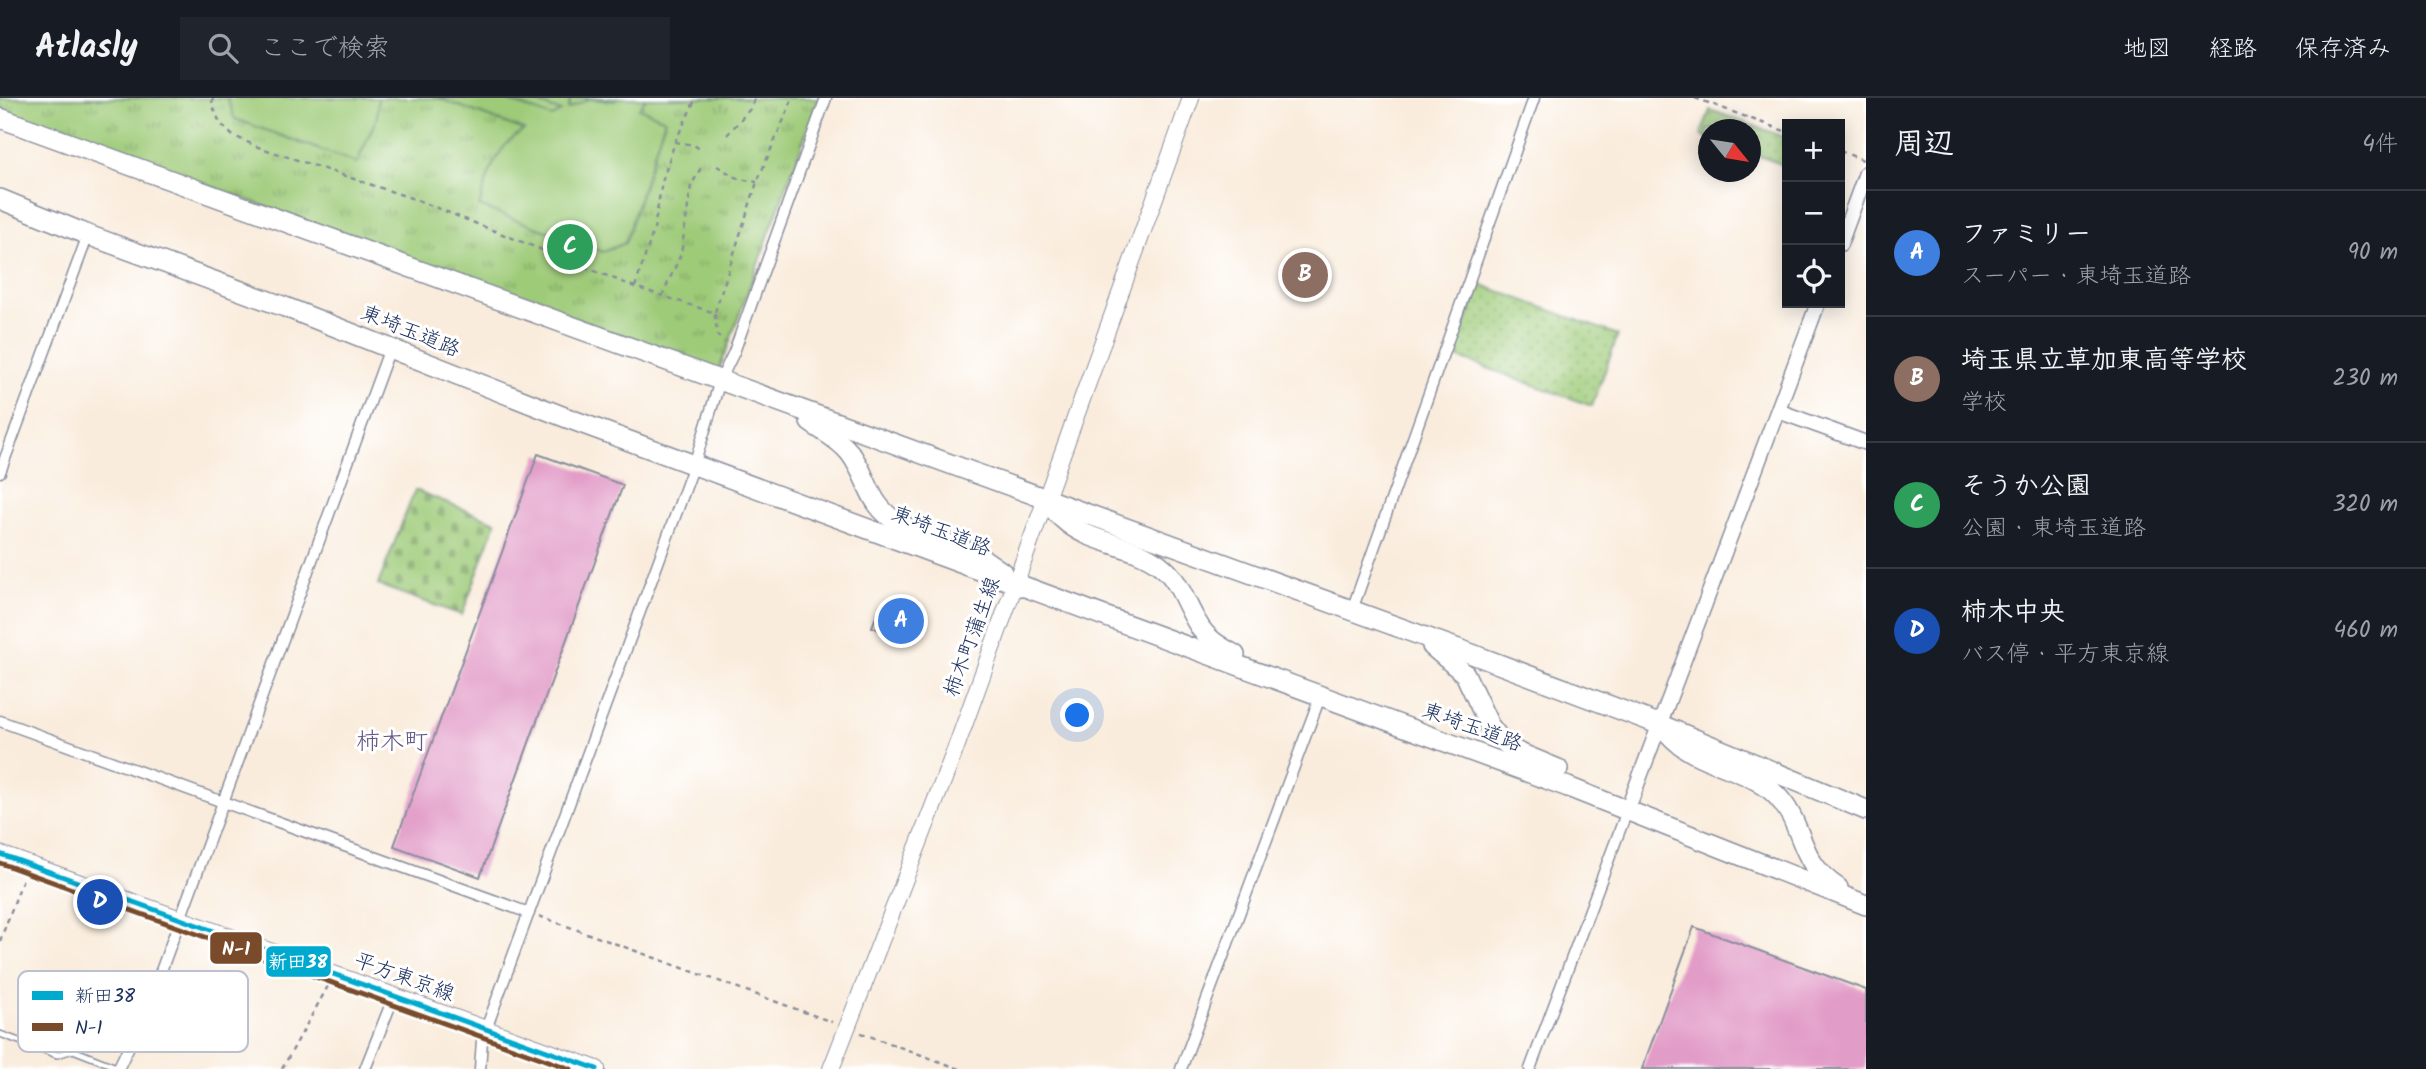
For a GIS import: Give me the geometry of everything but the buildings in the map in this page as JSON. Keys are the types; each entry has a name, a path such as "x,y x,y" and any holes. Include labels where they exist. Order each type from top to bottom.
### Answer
{"highway":[{"path":"0,118 1352,610 1661,725 1866,810"},
{"path":"0,192 27,209"},
{"name":"東埼玉道路","path":"0,199 88,235 250,293 567,418 1569,787 1866,905"},
{"path":"783,405 839,441 850,452 870,496 890,519 979,555 997,566 1015,584"},
{"path":"1046,498 1062,519 1078,531 1147,557 1162,566 1173,577 1199,627 1209,638 1272,677"},
{"path":"1410,633 1434,647 1465,674 1489,725 1500,739 1517,752 1536,761 1590,781 1610,794 1627,811"},
{"path":"1661,725 1676,742 1692,754 1754,779 1775,794 1787,809 1809,860 1834,885 1866,905"}],"main road":[{"name":"柿木町蒲生線","path":"831,1069 954,753 1191,98"},
{"name":"平方東京線","path":"0,854 595,1069"}],"street":[{"path":"480,1069 482,1040 694,465 720,381 734,352 826,98"},
{"path":"1352,610 1534,98"},
{"path":"1845,230 1866,173"},
{"path":"0,472 88,235"},
{"path":"1531,1069 1816,308"},
{"path":"160,971 390,348"},
{"path":"1778,411 1866,443"},
{"path":"1181,1069 1320,696"},
{"path":"0,721 529,913"},
{"path":"365,1069 394,996"},
{"path":"118,1069 126,1052"}],"lane":[{"path":"0,1034 18,1041"},
{"path":"49,1052 57,1055 67,1052"},
{"path":"78,1052 118,1069"}],"path":[{"path":"212,98 220,122 232,135 258,147 418,200 635,287 715,313"},
{"path":"635,287 654,229 662,182 675,142 696,98"},
{"path":"727,135 750,109 755,98"},
{"path":"734,352 717,335 715,313 757,182 793,98"},
{"path":"1695,98 1782,130"},
{"path":"675,142 694,145 701,150"},
{"path":"1845,153 1866,161"},
{"path":"662,296 681,254 691,186 703,164"},
{"path":"716,166 739,179 757,182"},
{"path":"0,941 22,881"},
{"path":"529,913 960,1069"},
{"path":"282,1069 328,986"}],"green space":[{"path":"0,98 819,98 718,373 0,109"},
{"path":"227,98 378,98 377,117 357,163 235,119"},
{"path":"438,98 500,98 552,117 561,112 525,98 571,98 568,109 589,99 615,101 618,98 646,98 639,108 665,119 625,243 603,252 479,206 499,153 524,130"},
{"path":"1710,110 1735,119 1707,119"},
{"path":"1761,129 1782,136 1782,164 1761,157"},
{"path":"1479,284 1618,335 1592,406 1454,356"},
{"path":"415,490 496,522 462,615 378,585"}],"transit line":[{"name":"新田38","path":"0,854 597,1069"},
{"name":"N-1","path":"0,863 571,1069"}],"place":[{"name":"そうか公園","path":"570,247"},
{"name":"埼玉県立草加東高等学校","path":"1305,275"},
{"name":"ファミリー","path":"901,621"},
{"name":"柿木中央","path":"100,902"}],"district":[{"name":"柿木町","path":"392,742"}]}
